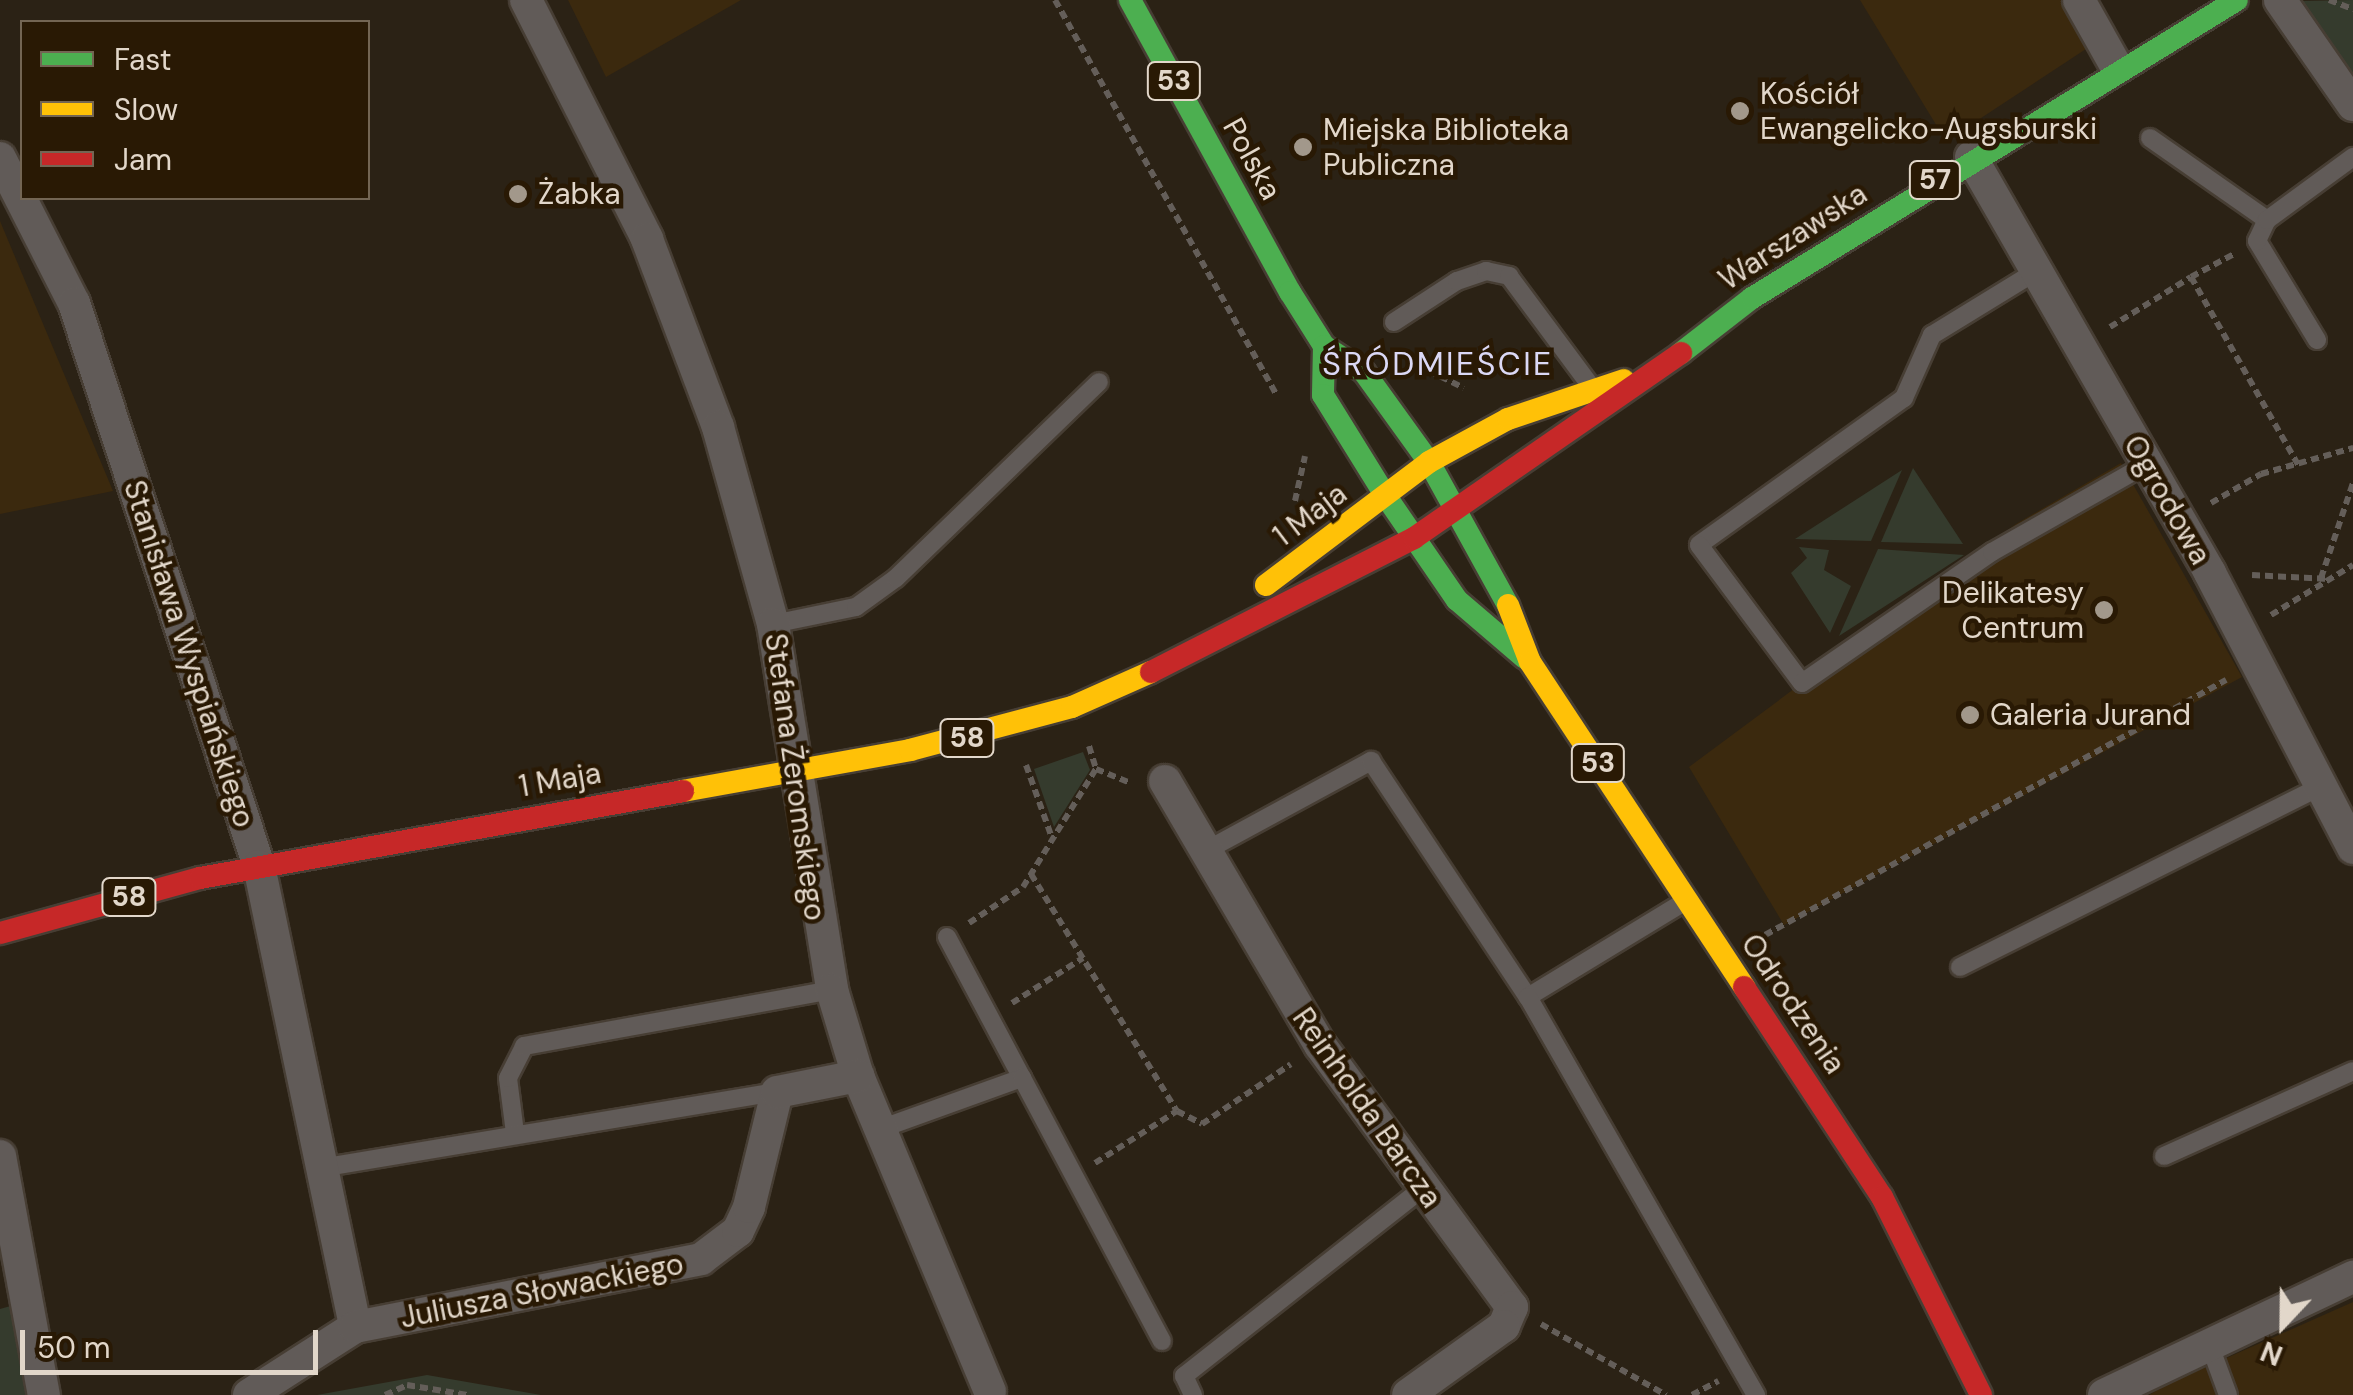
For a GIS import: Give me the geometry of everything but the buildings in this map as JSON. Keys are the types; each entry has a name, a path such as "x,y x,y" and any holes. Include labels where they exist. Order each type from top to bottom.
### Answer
{"main road":[{"name":"Polska","path":"1130,0 1324,346 1364,372 1460,509"},
{"name":"Warszawska","path":"1414,538 1645,376 1971,157 2116,66 2237,0"},
{"name":"53","path":"1324,346 1322,395 1385,496"},
{"name":"Warszawska","path":"1429,462 1590,385 1645,376"},
{"name":"1 Maja","path":"1127,682 1429,462"},
{"name":"Odrodzenia","path":"1385,496 1457,600 1530,662"},
{"name":"Odrodzenia","path":"1460,509 1530,662 1882,1198 1981,1395"},
{"name":"1 Maja","path":"0,933 259,866 974,736 1127,682 1414,538"},
{"name":"1 Maja","path":"1298,599 1378,585"},
{"path":"1408,586 1457,600"}],"street":[{"name":"Stefana Żeromskiego","path":"526,0 682,327 773,624 832,990 858,1076 990,1392"},
{"path":"2079,0 2116,66"},
{"path":"2280,0 2353,105"},
{"name":"Ogrodowa","path":"1971,157 2144,465 2210,573 2324,785 2353,848"},
{"name":"Stanisława Wyspiańskiego","path":"0,158 20,197"},
{"name":"Stanisława Wyspiańskiego","path":"21,200 74,303 259,866 327,1167 355,1327"},
{"name":"Reinholda Barcza","path":"1157,786 1207,850 1320,1044 1422,1189 1512,1307"},
{"path":"776,1092 858,1076"},
{"name":"Juliusza Słowackiego","path":"248,1395 355,1327 648,1274 722,1247 750,1208 776,1092"},
{"path":"0,1156 14,1305 44,1395"},
{"path":"2104,1395 2353,1277"},
{"path":"1408,1395 1504,1326 1512,1307"}],"lane":[{"path":"2150,138 2267,220"},
{"path":"2317,340 2258,241 2267,220 2353,158"},
{"path":"2035,272 1932,334 1904,398 1699,545 1802,683 1992,552 2144,465"},
{"path":"1394,322 1457,280 1509,276 1590,385"},
{"path":"773,624 856,606 896,578 1099,382"},
{"path":"1207,850 1370,761 1528,997 1756,1395"},
{"path":"1960,967 2324,785"},
{"path":"1528,997 1688,900"},
{"path":"946,937 1162,1340"},
{"path":"515,1133 508,1078 524,1046 832,990"},
{"path":"2164,1156 2353,1071"},
{"path":"880,1129 1022,1078"},
{"path":"327,1167 776,1092"},
{"path":"1194,1395 1184,1376 1422,1189"},
{"path":"2210,1346 2228,1395"}],"path":[{"path":"1055,0 1287,416"},
{"path":"2329,0 2353,9"},
{"path":"2080,345 2191,276 2258,241"},
{"path":"2191,276 2299,466"},
{"path":"1430,373 1464,388"},
{"path":"2179,520 2262,474 2353,448"},
{"path":"1295,502 1306,450"},
{"path":"2321,578 2353,483"},
{"path":"2240,633 2353,565"},
{"path":"2210,573 2331,578"},
{"path":"1726,958 2258,663"},
{"path":"946,937 1031,874 1096,769 1087,740"},
{"path":"1024,758 1052,840"},
{"path":"1096,769 1157,786"},
{"path":"1031,874 1177,1111 1202,1124 1300,1058 1290,1044"},
{"path":"989,1017 1084,958"},
{"path":"1076,1174 1177,1111"},
{"path":"1512,1307 1666,1395"},
{"path":"403,1395 407,1385"},
{"path":"385,1395 407,1385 467,1395"}],"shaded area":[{"path":"568,0 741,0 606,77"},
{"path":"1860,0 2066,0 2092,45 1946,141"},
{"path":"0,221 113,491 0,514"},
{"name":"Galeria Jurand","path":"2121,463 2242,677 1784,925 1689,767 2016,524"},
{"path":"2353,1302 2353,1395 2149,1395 2168,1384"}],"green space":[{"path":"2353,0 2353,85 2299,1"},
{"path":"1913,468 1963,544 1881,542"},
{"path":"1902,470 1871,541 1795,539"},
{"path":"1799,547 1829,550 1824,570 1851,586 1830,633 1791,573 1807,558"},
{"path":"1878,549 1964,555 1839,636"},
{"path":"1083,752 1090,770 1054,827 1034,769"},
{"path":"28,1301 44,1395 0,1395 0,1309"},
{"path":"427,1375 541,1395 317,1395"}],"traffic: fast":[{"path":"1130,0 1290,292 1324,346 1364,372 1429,462 1508,605"},
{"path":"1681,353 1752,298 2237,0"},
{"path":"1324,346 1323,395 1385,495 1457,600 1525,658"}],"traffic: slow":[{"path":"1266,585 1429,462 1508,419 1624,380"},
{"path":"1508,605 1530,662 1744,987"},
{"path":"683,791 910,750 1072,707 1151,672"}],"traffic: jam":[{"path":"1151,672 1414,538 1681,353"},
{"path":"0,933 200,878 683,791"},
{"path":"1744,987 1882,1197 1981,1395"}],"place":[{"name":"Kościół Ewangelicko-Augsburski","path":"1740,111"},
{"name":"Miejska Biblioteka Publiczna","path":"1303,147"},
{"name":"Żabka","path":"518,194"},
{"name":"Delikatesy Centrum","path":"2104,610"},
{"name":"Galeria Jurand","path":"1970,715"}],"district":[{"name":"ŚRÓDMIEŚCIE","path":"1438,364"}]}
